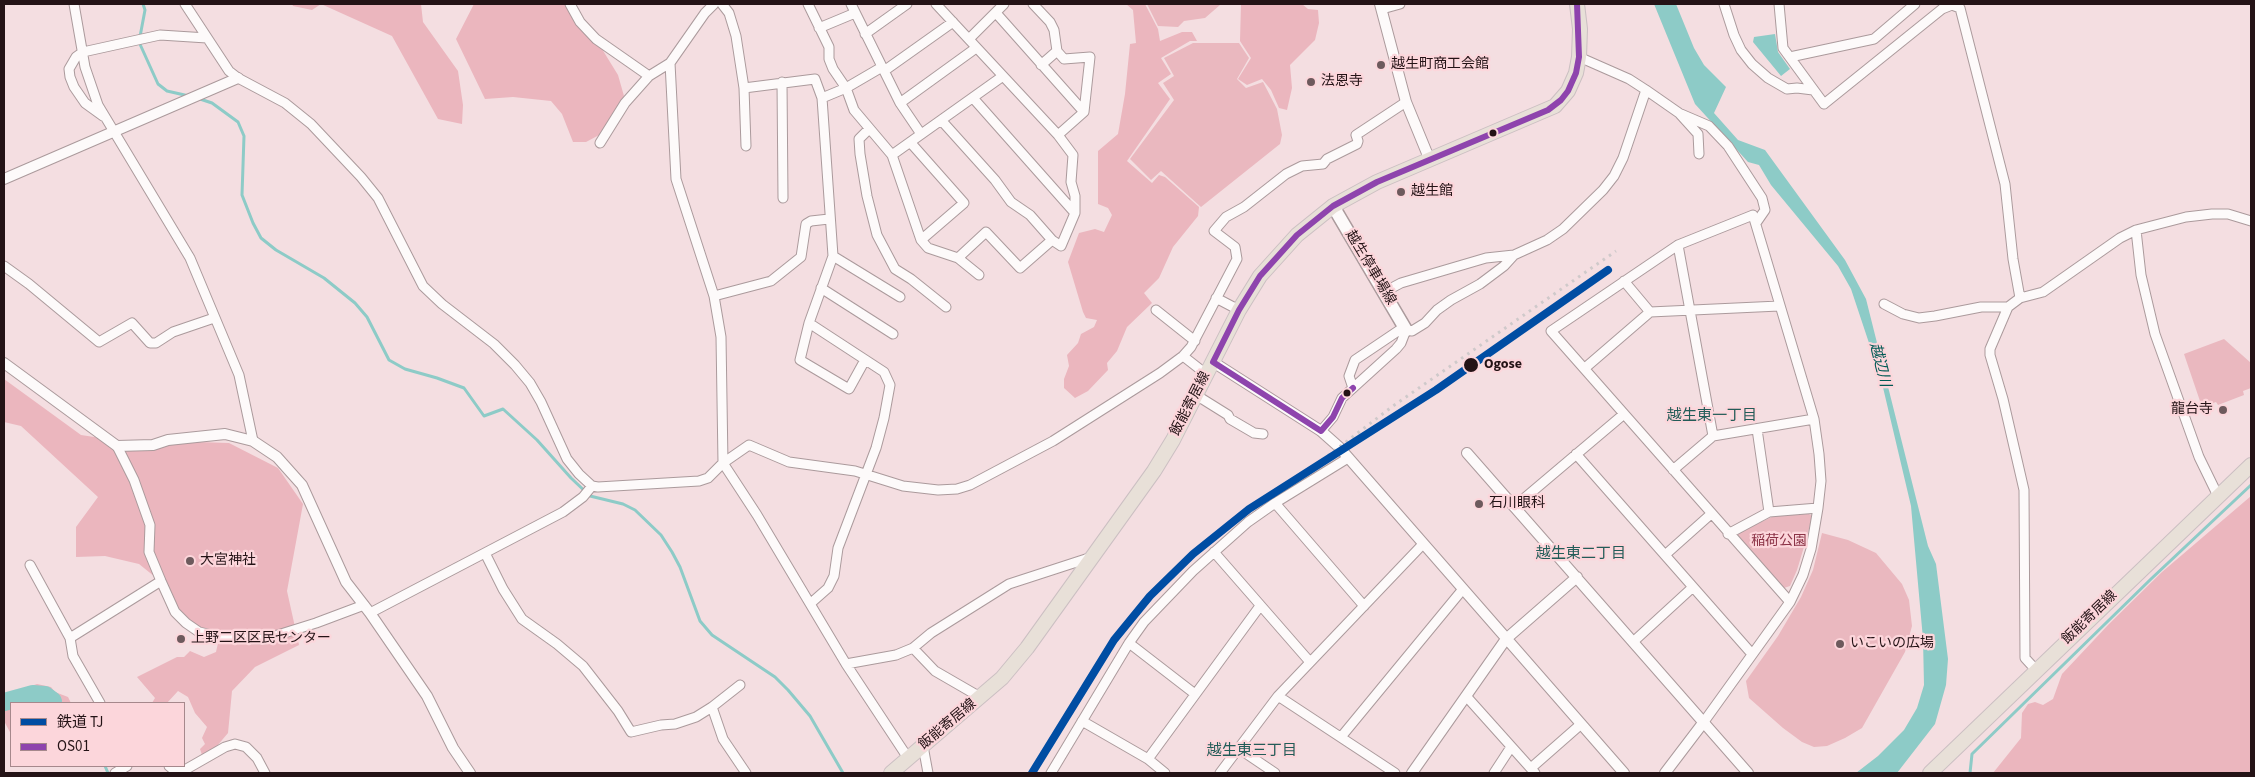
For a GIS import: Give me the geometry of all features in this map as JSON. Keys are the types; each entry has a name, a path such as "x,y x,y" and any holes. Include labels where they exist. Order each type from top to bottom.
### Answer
{"main road":[{"name":"飯能寄居線","path":"890,773 1002,678 1027,648 1154,471 1196,395 1239,310 1260,276 1297,234 1333,206 1377,182 1555,106 1568,91 1576,73 1579,57 1577,4"},
{"name":"越生停車場線","path":"1333,206 1405,327"},
{"name":"飯能寄居線","path":"1930,773 2251,465"}],"street":[{"path":"74,4 87,73 104,116 190,258 239,375 253,441"},
{"path":"185,4 229,71 238,78 285,103 311,124 361,176 378,198 423,286 442,304 494,344 530,383 541,402 567,459 588,491"},
{"path":"570,4 580,22 596,39 649,76"},
{"path":"600,143 625,102 649,76 670,63 700,20 714,4"},
{"path":"722,4 729,12 736,36 744,88 746,146"},
{"path":"808,4 829,47 829,59 833,69 846,88 854,110 892,155 921,240 928,248 958,258 979,275"},
{"path":"865,34 908,4"},
{"path":"936,4 1058,135 1073,155 1071,182 1075,196 1075,213 1061,246 1052,240 1030,215 1011,202 995,180 941,120"},
{"path":"969,40 1004,4"},
{"path":"1033,4 1050,22 1054,30 1057,51 1064,59 1090,57 1084,112 1058,135"},
{"path":"1400,4 1381,6 1406,102 1430,158"},
{"path":"1724,4 1741,50 1752,64 1768,78 1787,89 1813,90"},
{"path":"1779,4 1783,48 1824,104 1942,9 1952,5 1960,8 2005,184 2013,259 2020,298"},
{"path":"1790,57 1874,39 1915,4"},
{"path":"819,28 853,8 900,102 921,134"},
{"path":"996,13 1084,112"},
{"path":"822,98 883,69 953,22"},
{"path":"104,116 92,110 79,96 70,77 69,69 73,60 83,52 160,35 207,38"},
{"path":"900,102 976,48"},
{"path":"1041,65 1057,51"},
{"path":"1579,57 1629,79 1679,113 1709,126 1728,146 1762,198 1764,210 1756,223"},
{"path":"670,63 676,179 714,296 721,337 723,463 811,603 846,664 908,758"},
{"path":"892,155 1003,76"},
{"path":"4,179 238,78"},
{"path":"744,88 815,79 822,98 833,256 809,323 800,360 849,389 865,360"},
{"path":"782,82 783,198"},
{"path":"1384,292 1401,284 1486,258 1514,255 1547,240 1563,230 1603,190 1614,176 1623,158 1646,90"},
{"path":"973,98 1075,213"},
{"path":"4,363 117,446 134,480 150,524 149,552 175,612 199,632 225,638 265,639 367,609 485,553 563,512 588,491 692,483 708,478 723,463 749,444 789,462 865,474 903,486 938,490 957,489 970,485 1053,441 1160,373 1182,356 1194,341 1237,259 1235,247 1214,230 1226,217 1251,202 1286,174 1302,166 1323,164 1327,159 1357,144 1356,135 1406,102"},
{"path":"1679,113 1698,134 1699,154"},
{"path":"869,129 859,140 860,154 867,196 877,235 895,269 946,306"},
{"path":"910,142 964,203 921,240"},
{"path":"1884,304 1903,314 1919,318 1981,307 2008,306 2020,298 2043,292 2120,238 2136,230 2212,214 2228,214 2251,221"},
{"path":"1665,773 1790,602 1803,575 1811,549 1818,508 1820,463 1814,420 1753,215 1678,245 1551,331 1728,534 1790,602"},
{"path":"714,296 771,281 800,257 806,224 811,221 829,218"},
{"path":"2136,230 2140,275 2155,334 2199,457 2218,496"},
{"path":"958,258 986,232 1020,268 1052,240"},
{"path":"1678,245 1713,436"},
{"path":"1405,327 1412,331 1425,323 1444,305 1504,266 1514,255"},
{"path":"833,256 900,297"},
{"path":"4,266 100,342 132,324 150,344 156,343 173,332 214,318"},
{"path":"1624,281 1650,312"},
{"path":"821,288 893,334"},
{"path":"1216,298 1239,310"},
{"path":"1585,368 1650,312 1779,306"},
{"path":"2008,306 1990,349 1990,355 2003,399 2024,490 2025,658 2036,670"},
{"path":"1156,310 1194,341"},
{"path":"809,323 884,372 890,385 876,448 838,548 834,576 828,588 811,603"},
{"path":"1321,431 1333,417 1342,398 1401,343 1405,327"},
{"path":"1353,388 1349,376 1355,360 1405,327"},
{"path":"1182,356 1206,374"},
{"path":"1213,362 1321,431 1348,458 1624,773"},
{"path":"1196,395 1228,415 1230,419 1254,432 1263,434"},
{"path":"1514,506 1624,414"},
{"path":"1673,470 1713,436 1814,420"},
{"path":"1756,429 1769,512"},
{"path":"117,446 153,445 168,440 225,434 253,441 277,457 302,485 346,582 367,609 426,696 470,773"},
{"path":"1467,453 1748,773"},
{"path":"1576,454 1752,654"},
{"path":"1051,773 1129,643 1144,622 1214,552 1275,503 1348,458"},
{"path":"1275,503 1364,606"},
{"path":"1728,534 1769,512 1818,508"},
{"path":"1665,555 1711,514"},
{"path":"1220,773 1278,696 1423,544"},
{"path":"1214,552 1310,662"},
{"path":"485,553 503,589 522,619 557,644 583,666 632,732 660,725 675,724 696,717 740,685"},
{"path":"846,664 896,655 913,648 931,633 1009,584 1093,557"},
{"path":"30,565 70,638 73,656 99,702"},
{"path":"1412,773 1506,639 1577,577"},
{"path":"70,638 161,581"},
{"path":"1632,642 1693,587"},
{"path":"1341,737 1463,589"},
{"path":"1148,759 1260,606"},
{"path":"1129,643 1195,694"},
{"path":"913,648 935,671 980,697"},
{"path":"1278,696 1395,773"},
{"path":"1466,696 1533,771 1580,725"},
{"path":"712,707 723,739 746,773"},
{"path":"1082,721 1148,759 1165,773"},
{"path":"171,767 175,771 182,771 235,744 246,747 257,758 265,773"},
{"path":"923,746 928,773"},
{"path":"1494,773 1511,747"},
{"path":"1238,748 1275,773"}],"green space":[{"path":"1147,4 1220,5 1205,18 1184,21 1178,27 1158,26"},
{"path":"1193,43 1239,43 1249,58 1237,79 1246,88 1263,82 1277,109 1282,135 1280,144 1201,207 1161,171 1151,180 1130,159 1174,100 1163,83 1174,76 1164,58"},
{"path":"2224,339 2251,363 2251,388 2243,391 2244,395 2218,405 2216,402 2202,407 2184,354"},
{"name":"稲荷公園","path":"1809,514 1812,516 1797,570 1790,586 1784,588 1738,536 1738,533 1776,515"},
{"name":"いこいの広場","path":"1822,533 1848,540 1876,553 1902,584 1909,600 1912,626 1905,652 1862,728 1827,746 1814,747 1802,742 1783,728 1749,698 1746,681 1778,636 1801,597 1813,570"}],"shaded area":[{"path":"292,4 321,4 312,10 293,6"},
{"path":"321,4 421,4 423,22 458,71 463,105 462,124 438,119 392,36"},
{"path":"474,4 567,4 583,30 602,49 618,75 624,96 618,116 601,134 586,142 573,142 562,114 551,101 513,97 485,99 456,39"},
{"path":"1126,4 1145,4 1158,29 1160,41 1182,32 1192,32 1197,41 1190,41 1161,58 1171,74 1158,83 1170,99 1127,161 1152,183 1159,175 1165,177 1199,207 1198,216 1173,247 1159,278 1144,293 1152,303 1127,327 1117,351 1107,363 1108,370 1088,391 1075,398 1064,388 1064,379 1069,366 1067,355 1078,343 1081,334 1094,327 1097,320 1086,318 1083,312 1068,262 1079,233 1095,229 1104,232 1112,215 1108,208 1098,204 1098,151 1118,134 1125,94 1130,44 1136,43 1133,10"},
{"path":"1241,4 1302,4 1308,9 1318,10 1319,23 1315,40 1290,65 1292,88 1287,110 1279,108 1271,90 1262,79 1247,85 1238,79 1251,58 1240,41"},
{"path":"4,379 81,435 140,444 229,443 278,468 303,504 287,591 299,645 255,667 232,691 228,733 217,746 202,755 200,749 205,744 202,738 207,727 195,713 188,697 178,691 168,702 153,702 155,698 137,677 177,657 184,657 190,651 204,657 216,652 220,634 204,631 179,613 173,602 170,589 139,564 105,556 76,557 76,527 98,497 21,426 4,422"},
{"path":"2251,496 2251,773 1993,773 2021,738 2022,713 2028,704 2035,702 2043,705 2053,699 2062,674 2109,624 2162,572"},
{"path":"37,684 51,687 55,692 68,697 70,702 10,702 10,732 4,721 4,695"}],"water":[{"name":"越辺川","path":"1654,4 1676,4 1694,48 1704,65 1726,87 1714,113 1738,140 1765,150 1845,260 1866,299 1928,546 1936,564 1948,659 1946,685 1935,724 1897,773 1856,773 1878,756 1904,730 1917,708 1924,685 1923,639 1911,506 1881,379 1851,289 1838,266 1771,185 1759,165 1748,162 1695,104"},
{"path":"1775,34 1778,52 1790,69 1781,76 1753,42 1754,37"}],"waterway":[{"path":"143,4 145,10 139,42 158,84 167,91 189,96"},
{"path":"197,98 212,103 238,122 244,136 242,195 261,238 276,250 324,278 355,303 367,317 389,360 405,369 464,388 484,416 503,409 537,440 590,496 623,504 635,510 661,535 672,552 680,567 700,621 712,635 775,677 788,690 810,716 843,773"},
{"path":"1970,773 1972,754 2151,579 2251,485"},
{"path":"4,702 33,694 45,695 53,701"},
{"path":"105,767 108,773"}],"railway":[{"path":"1304,474 1393,406 1616,251"}],"rail line":[{"name":"TJ","path":"1032,773 1114,640 1150,596 1193,554 1249,509 1436,390 1608,270"}],"transit line":[{"name":"OS01","path":"1353,388 1342,398 1333,417 1321,431 1213,362 1239,310 1260,276 1297,235 1333,206 1377,182 1548,110 1561,100 1568,91 1576,73 1579,57 1577,4"}],"place":[{"name":"越生町商工会館","path":"1381,65"},
{"name":"法恩寺","path":"1311,82"},
{"name":"越生館","path":"1401,192"},
{"name":"Ogose","path":"1471,365"},
{"name":"龍台寺","path":"2223,410"},
{"name":"石川眼科","path":"1479,504"},
{"name":"大宮神社","path":"190,561"},
{"name":"上野二区区民センター","path":"181,639"},
{"name":"いこいの広場","path":"1840,644"}],"district":[{"name":"越生東一丁目","path":"1712,417"},
{"name":"越生東二丁目","path":"1581,555"},
{"name":"越生東三丁目","path":"1252,752"}]}
